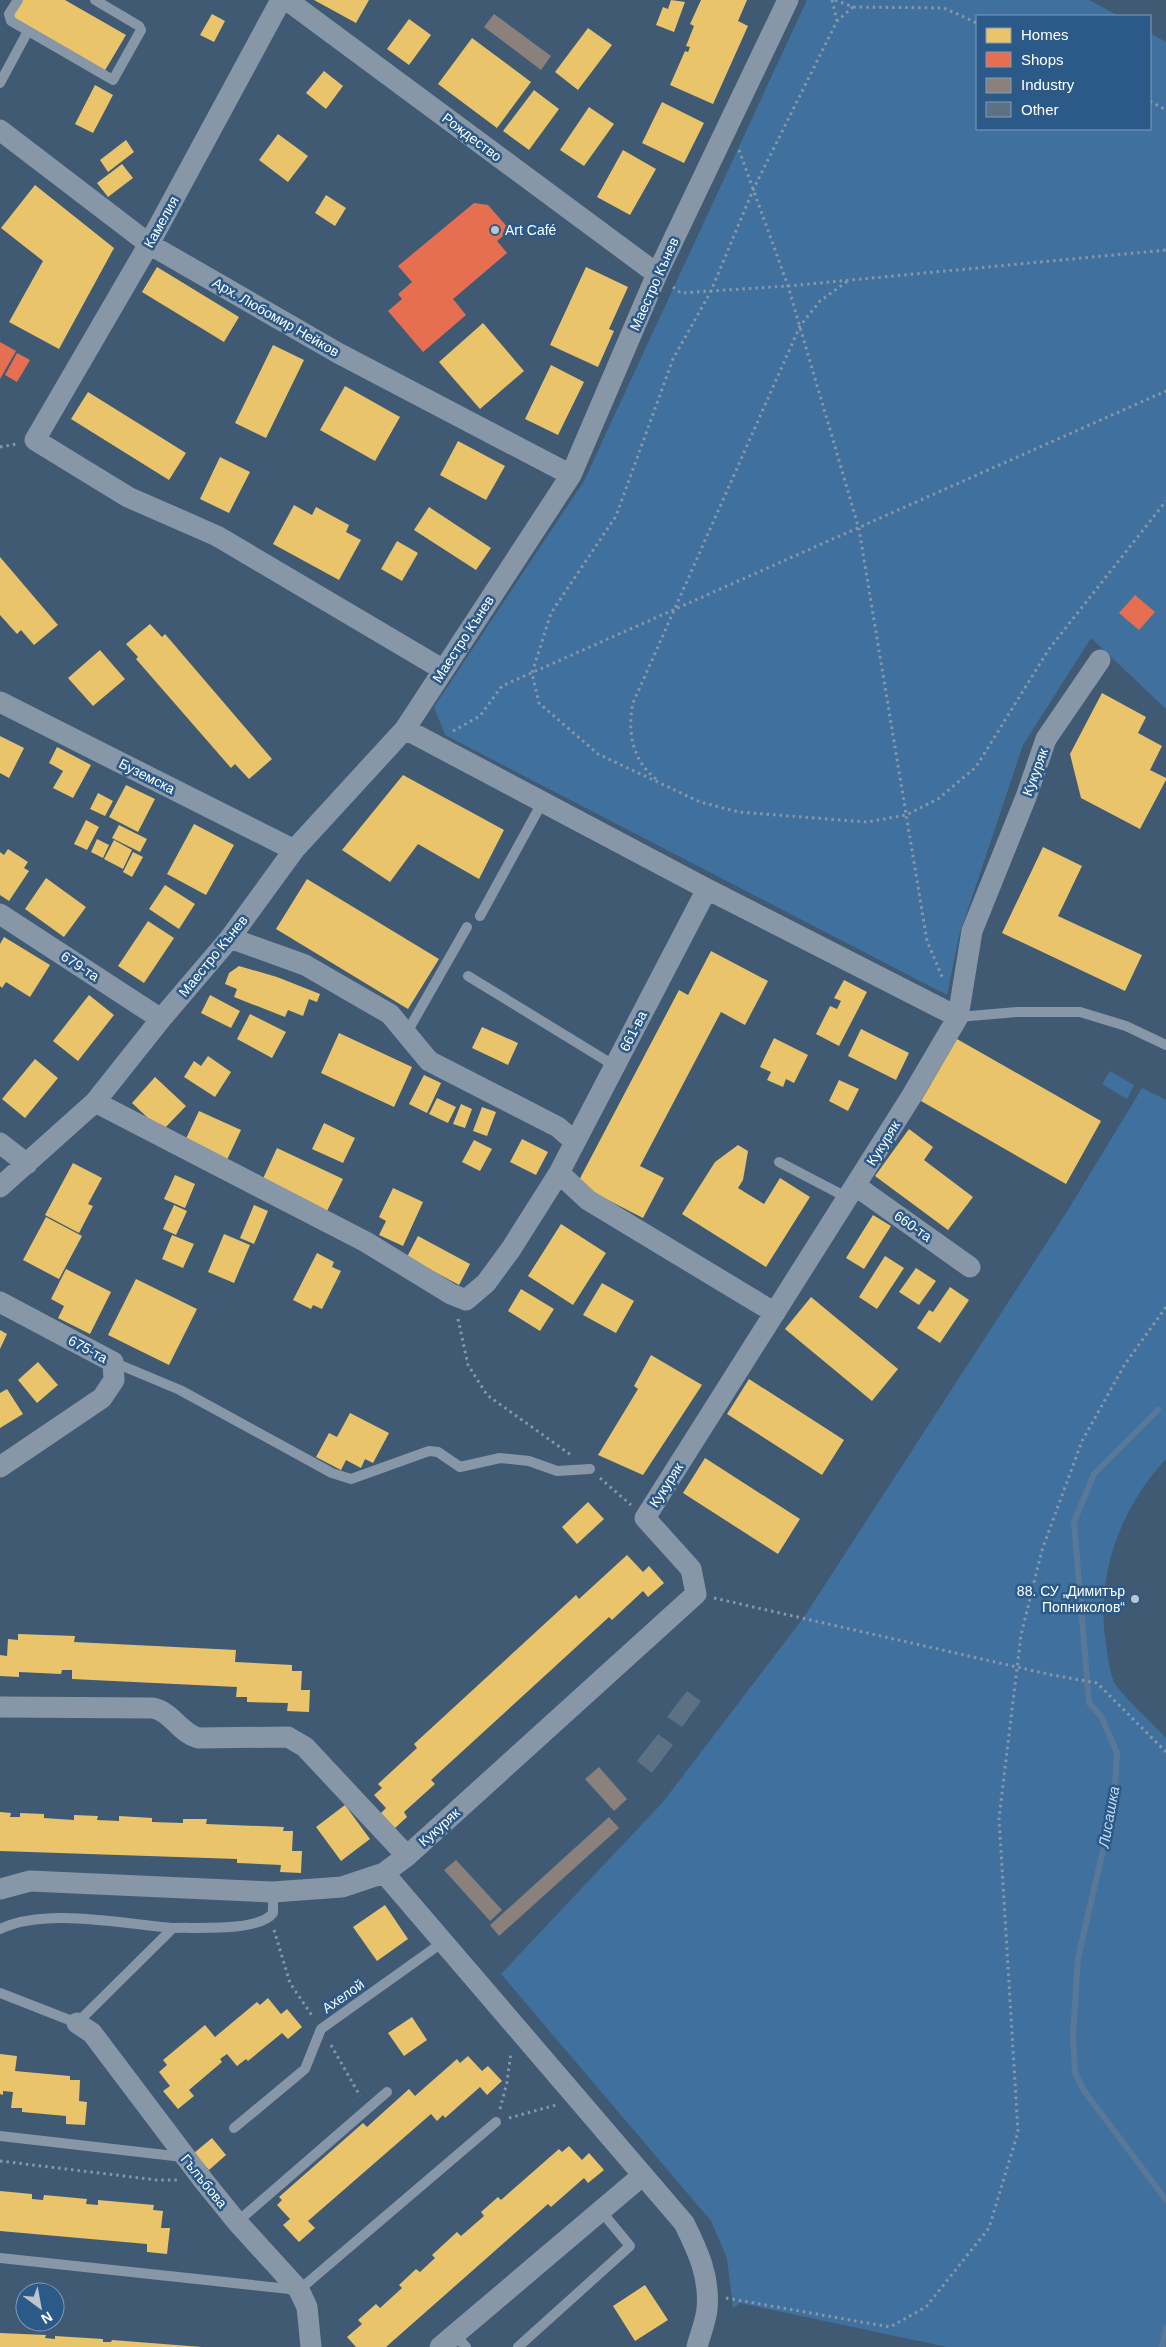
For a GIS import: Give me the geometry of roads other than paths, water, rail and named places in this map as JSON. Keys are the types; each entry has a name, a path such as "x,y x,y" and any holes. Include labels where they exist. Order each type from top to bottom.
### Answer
{"street":[{"name":"Камелия","path":"282,0 149,244 35,440 128,497 217,536 442,669"},
{"name":"Рождество","path":"287,0 657,274"},
{"name":"Маестро Кънев","path":"0,1186 27,1164 94,1102 230,938 294,850 405,729 442,669 571,475 657,274 788,0"},
{"name":"Арх. Любомир Нейков","path":"0,130 149,244 338,353 571,475"},
{"name":"Кукуряк","path":"0,1889 30,1881 273,1892 342,1887 384,1874 407,1856 696,1594 691,1569 645,1518 852,1192 958,1017 972,931 1026,797 1046,739 1100,660"},
{"name":"Буземска","path":"0,702 294,850"},
{"path":"405,729 543,800 706,888 958,1017"},
{"name":"661-ва","path":"94,1102 366,1242 451,1294 466,1300 486,1283 559,1173 706,888"},
{"name":"679-та","path":"0,914 161,1019"},
{"path":"230,938 305,965 390,1014 429,1061 558,1126 574,1142"},
{"path":"0,1143 27,1164"},
{"path":"559,1173 588,1200 776,1313"},
{"name":"660-та","path":"852,1192 970,1267"},
{"name":"675-та","path":"0,1302 113,1362 114,1380 102,1398 0,1467"},
{"path":"0,1707 153,1708 165,1713 187,1734 198,1738 288,1737 305,1747 407,1856"},
{"path":"384,1874 684,2223 701,2257 707,2294 707,2310 697,2347"},
{"name":"Гълъбова","path":"77,2023 92,2033 203,2180 237,2222 299,2290 307,2307 311,2347"},
{"path":"453,2343 642,2175"}],"lane":[{"path":"18,0 9,18 11,22 113,80 141,30 139,26 95,0"},
{"path":"0,83 28,31"},
{"path":"480,916 543,800"},
{"path":"405,1034 467,927"},
{"path":"468,976 614,1066"},
{"path":"958,1017 1017,1012 1080,1012 1126,1026 1166,1045"},
{"path":"779,1162 852,1192"},
{"path":"113,1362 180,1390 332,1474 351,1479 429,1451 438,1452 460,1467 500,1458 529,1461 557,1471 590,1468"},
{"path":"0,1929 14,1922 42,1917 173,1928 243,1925 265,1921 270,1917 274,1908 273,1892"},
{"path":"0,1993 77,2023 173,1928"},
{"name":"Ахелой","path":"234,2128 305,2069 321,2029 443,1942"},
{"path":"237,2222 387,2092"},
{"path":"0,2258 299,2290 496,2122"},
{"path":"0,2136 186,2157"},
{"path":"518,2347 630,2246 601,2211"}],"waterway":[{"name":"Лисашка","path":"1158,1410 1094,1474 1074,1522 1089,1703 1101,1716 1117,1753 1114,1803 1078,1958 1073,2036 1075,2073 1085,2092 1166,2200"},
{"name":"Лисашка","path":"1162,2347 1166,2328"}],"place":[{"name":"Art Café","path":"495,230"},
{"name":"88. СУ „Димитър Попниколов“","path":"1135,1599"}]}
